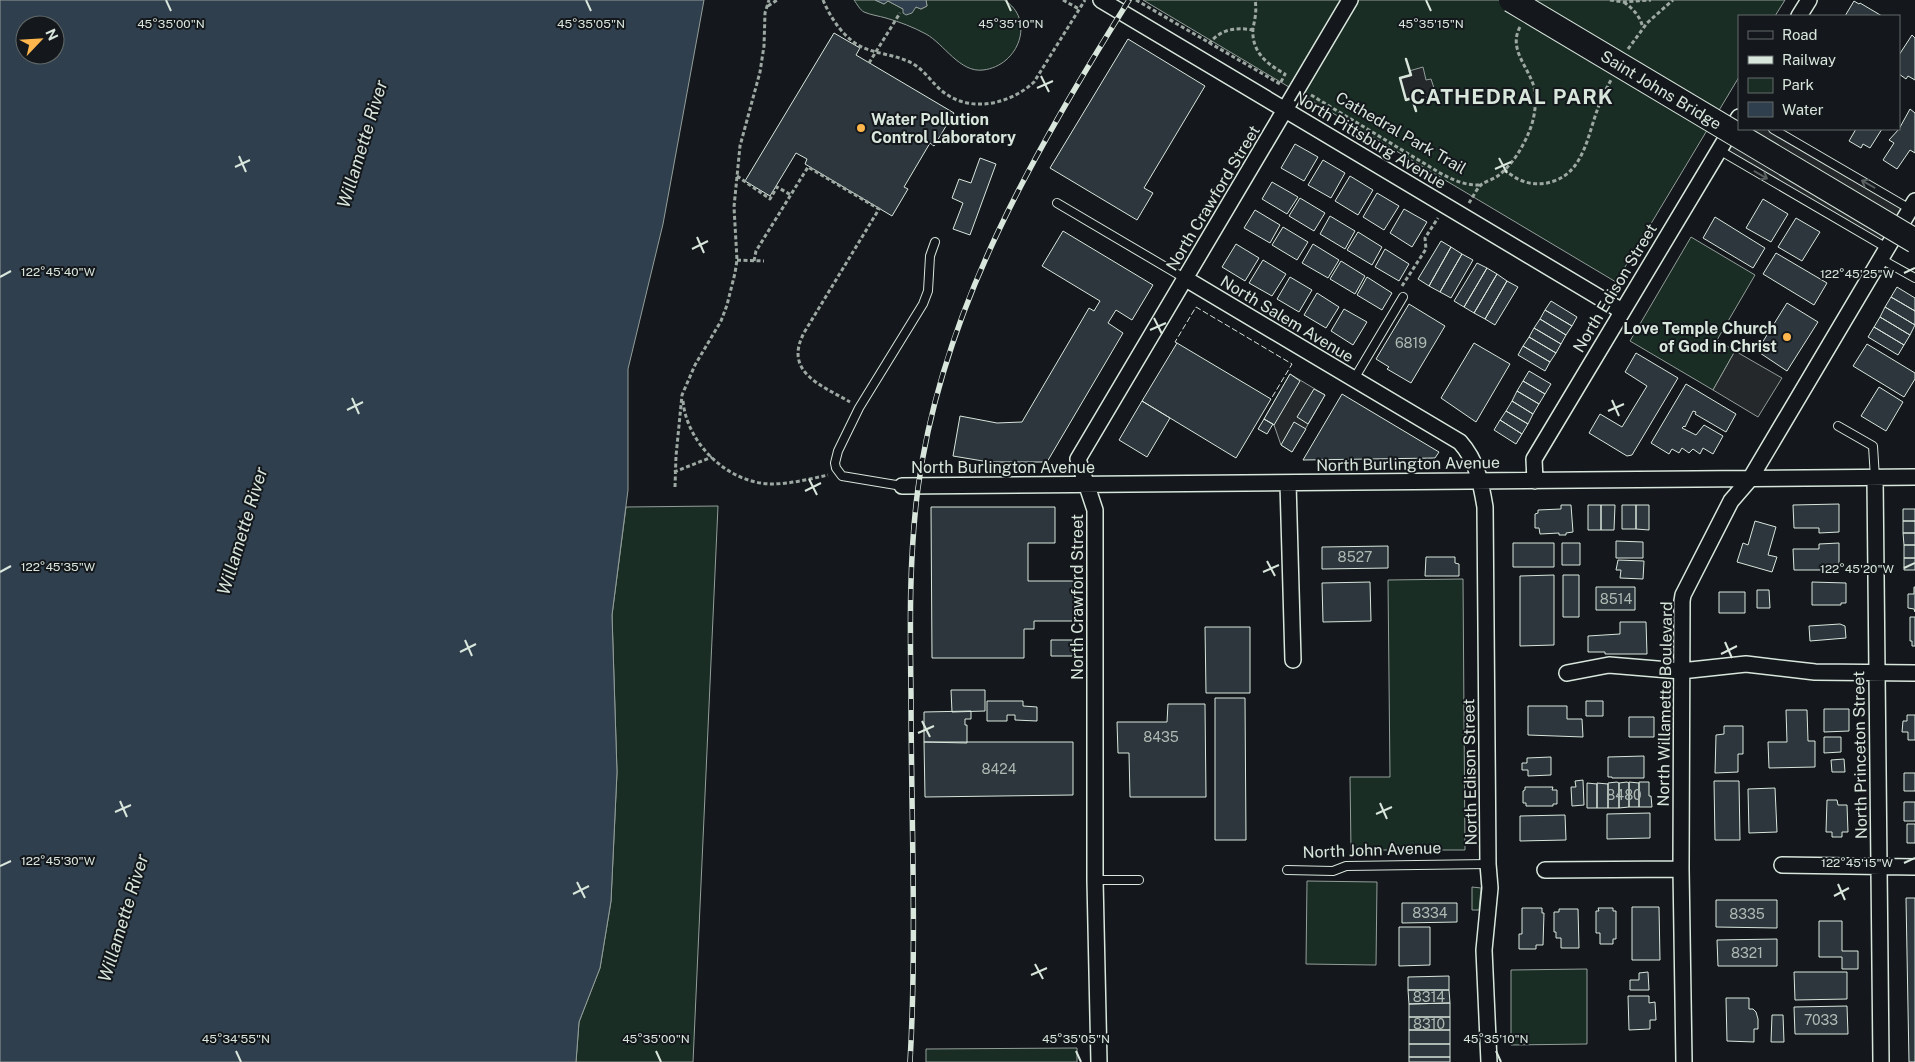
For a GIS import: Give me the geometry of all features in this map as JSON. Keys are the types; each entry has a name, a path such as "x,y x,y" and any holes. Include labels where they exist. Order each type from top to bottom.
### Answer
{"main road":[{"name":"Saint Johns Bridge","path":"1511,0 1915,242"}],"street":[{"name":"North Pittsburg Avenue","path":"1101,0 1622,311"},
{"name":"North Crawford Street","path":"1099,1062 1095,880 1095,510 1078,459 1350,0"},
{"path":"1801,15 1809,0"},
{"name":"North Edison Street","path":"1535,481 1534,459 1738,119"},
{"name":"North Willamette Boulevard","path":"1684,1062 1681,869 1683,595 1731,500 1750,479 1914,203"},
{"name":"North Salem Avenue","path":"1186,279 1460,442 1468,452 1481,481"},
{"name":"North Burlington Avenue","path":"902,486 1915,477"},
{"name":"North Princeton Street","path":"1875,478 1881,1062"},
{"name":"North Edison Street","path":"1481,481 1485,507 1488,864 1490,888 1484,950 1489,1062"},
{"path":"1288,483 1293,660"},
{"path":"1567,673 1609,665 1681,671 1746,664 1815,672 1915,673"},
{"path":"1782,865 1915,867"},
{"path":"1545,870 1681,869"}],"lane":[{"path":"1775,130 1914,203"},
{"path":"1719,150 1884,253 1915,278"},
{"name":"North Salem Avenue","path":"1057,203 1186,279"},
{"path":"902,486 842,476 835,462 838,451 859,408 923,304 928,291 930,256 936,242"},
{"path":"1354,379 1402,297"},
{"path":"1838,426 1873,446 1875,478"},
{"name":"North John Avenue","path":"1287,870 1333,871 1346,866 1488,864"},
{"path":"1095,880 1139,880"}],"path":[{"path":"675,487 674,472 682,395 695,365 713,337 732,290 737,260 734,207 740,146 760,72 769,0"},
{"path":"767,7 778,0"},
{"path":"823,0 834,20 845,34 858,45 897,57 915,65 944,93 951,97 979,103 998,102 1024,91 1037,78 1084,0"},
{"path":"1063,0 1079,9"},
{"path":"1136,0 1280,84 1285,74 1262,59 1255,46 1253,30 1255,0"},
{"path":"1610,0 1623,2 1651,0"},
{"path":"1624,57 1643,28 1661,9 1673,0"},
{"path":"1623,2 1640,17 1643,28"},
{"path":"869,63 900,13"},
{"name":"Cathedral Park Trail","path":"1311,94 1446,176 1469,185 1481,184 1492,180 1504,170 1518,153 1526,140 1534,111 1534,87 1516,47 1516,35 1523,22"},
{"path":"1201,60 1210,43 1215,37 1225,31 1236,29 1253,30"},
{"path":"1504,170 1520,180 1544,185 1559,180 1570,172 1585,148 1598,107 1612,79"},
{"path":"754,260 756,251 808,167 879,209 805,331 798,348 800,364 809,377 859,408"},
{"path":"737,176 770,199 777,187 791,195"},
{"name":"Cathedral Park Trail","path":"1460,214 1481,184"},
{"path":"737,260 764,261"},
{"path":"682,395 688,424 702,447 712,458 737,475 763,483 783,483 839,473"},
{"path":"674,472 712,458"}],"green space":[{"path":"854,0 875,0 884,4 888,1 903,9 916,7 921,9 927,6 926,0 1004,0 1014,8 1019,18 1021,29 1019,41 1014,51 996,67 975,70 960,63 926,34 901,23 864,12"},
{"name":"CATHEDRAL PARK","path":"1143,0 1785,0 1776,15 1738,15 1738,79 1616,282"},
{"path":"1691,237 1755,275 1717,340 1735,351 1713,390 1630,341"},
{"path":"718,506 693,1062 576,1062 579,1022 600,968 611,901 617,772 612,615 626,507"},
{"path":"1463,579 1465,850 1351,850 1350,777 1390,777 1388,580"},
{"path":"1307,881 1377,882 1376,965 1306,964"},
{"path":"1472,887 1481,888 1479,910 1472,910"},
{"path":"1587,969 1587,1044 1511,1045 1511,970"},
{"path":"1077,1048 1077,1062 926,1062 926,1049"}],"shaded area":[{"path":"1423,67 1426,80 1431,79 1435,91 1430,92 1431,96 1423,99 1424,101 1414,104 1412,98 1406,100 1400,78 1410,75 1409,71"},
{"path":"1738,130 1775,130 1910,209 1887,248 1719,150"},
{"path":"1735,351 1782,378 1758,417 1713,390"},
{"path":"1290,374 1325,395 1292,452 1281,445 1274,425 1264,419"}],"water":[{"name":"Willamette River","path":"0,0 704,0 663,224 628,369 628,490 612,615 617,772 611,901 600,968 579,1022 576,1062 0,1062"},
{"path":"875,0 926,0 927,6 921,9 916,7 912,13 906,15 903,13 903,9 888,1 884,4"}],"building":[{"path":"1854,1 1880,15 1846,15"},
{"name":"Water Pollution Control Laboratory","path":"834,33 860,48 856,55 954,113 934,146 930,143 904,187 908,189 892,216 805,164 807,159 796,153 770,196 745,181"},
{"path":"1912,35 1915,38 1915,80 1908,76 1906,79 1900,75 1900,53"},
{"path":"1128,39 1205,86 1144,188 1153,193 1137,220 1050,168"},
{"path":"1910,109 1915,113 1915,153 1910,150 1897,169 1883,160 1894,143 1889,140 1900,130"},
{"path":"1855,130 1881,130 1870,148 1863,144 1861,148 1849,141"},
{"path":"1295,144 1318,157 1304,181 1281,168"},
{"path":"980,158 996,164 970,235 953,229 963,203 952,198 959,179 971,183"},
{"path":"1323,160 1345,173 1331,198 1308,185"},
{"path":"1350,176 1373,190 1358,215 1335,201"},
{"path":"1272,182 1298,197 1287,214 1262,199"},
{"path":"1377,193 1399,206 1384,230 1363,217"},
{"path":"1300,198 1325,213 1314,231 1289,216"},
{"path":"1763,199 1788,214 1771,242 1746,228"},
{"path":"1404,209 1427,222 1412,247 1390,233"},
{"path":"1255,210 1280,225 1270,243 1244,228"},
{"path":"1330,216 1355,231 1345,249 1320,234"},
{"path":"1715,217 1765,248 1753,268 1703,238"},
{"path":"1796,218 1820,232 1802,261 1778,247"},
{"path":"1283,227 1308,242 1297,260 1272,245"},
{"path":"1063,231 1153,285 1132,320 1116,310 1108,323 1123,333 1047,462 989,462 953,456 960,416 997,423 1022,422 1089,308 1094,311 1100,301 1042,266"},
{"path":"1358,232 1382,247 1372,265 1347,250"},
{"path":"1441,241 1451,247 1429,286 1418,279"},
{"path":"1236,244 1259,258 1245,281 1222,267"},
{"path":"1313,244 1339,260 1328,278 1302,263"},
{"path":"1451,247 1462,254 1440,292 1429,286"},
{"path":"1385,249 1409,264 1399,281 1375,267"},
{"path":"1776,253 1827,283 1814,305 1763,274"},
{"path":"1462,254 1473,260 1451,298 1440,292"},
{"path":"1263,260 1286,274 1272,296 1249,283"},
{"path":"1341,261 1365,276 1355,294 1330,279"},
{"path":"1477,263 1487,268 1464,307 1454,301"},
{"path":"1487,268 1497,274 1474,313 1464,307"},
{"path":"1497,274 1507,281 1485,319 1474,313"},
{"path":"1290,277 1312,290 1299,312 1277,299"},
{"path":"1367,277 1392,293 1382,310 1357,295"},
{"path":"1507,281 1518,287 1495,325 1485,319"},
{"path":"1897,287 1915,298 1915,311 1891,297"},
{"path":"1317,293 1339,307 1326,328 1304,315"},
{"path":"1891,297 1915,311 1915,325 1885,307"},
{"path":"1551,301 1577,317 1572,326 1545,310"},
{"name":"Love Temple Church of God in Christ","path":"1787,303 1818,322 1787,371 1757,351"},
{"path":"1409,304 1445,326 1411,383 1387,369 1389,367 1376,359"},
{"path":"1885,307 1915,325 1910,335 1880,317"},
{"path":"1344,309 1367,322 1353,345 1331,331"},
{"path":"1545,310 1572,326 1566,335 1540,319"},
{"path":"1880,317 1910,335 1904,345 1874,327"},
{"path":"1540,319 1566,335 1561,344 1534,328"},
{"path":"1874,327 1904,345 1898,355 1868,337"},
{"path":"1534,328 1561,344 1556,353 1529,337"},
{"path":"1529,337 1556,353 1550,362 1523,346"},
{"path":"1177,343 1271,399 1236,458 1142,401"},
{"path":"1474,343 1510,364 1476,422 1441,398"},
{"path":"1867,344 1915,373 1915,379 1904,397 1853,366"},
{"path":"1523,346 1550,362 1545,371 1518,355"},
{"path":"1636,353 1678,378 1632,455 1627,456 1589,433 1600,414 1622,427 1647,386 1625,372"},
{"path":"1529,371 1551,384 1545,394 1523,381"},
{"path":"1290,374 1300,381 1274,425 1264,419"},
{"path":"1523,381 1545,394 1539,404 1517,391"},
{"path":"1686,384 1736,414 1726,432 1693,411 1685,427 1682,428 1696,435 1704,425 1723,436 1713,454 1703,448 1700,454 1693,449 1689,453 1682,448 1679,453 1672,449 1669,454 1651,443"},
{"path":"1879,387 1903,402 1886,431 1861,416"},
{"path":"1314,389 1325,395 1308,424 1297,417"},
{"path":"1517,391 1539,404 1533,414 1512,401"},
{"path":"1342,394 1439,452 1435,458 1303,460"},
{"path":"1142,401 1170,418 1147,457 1119,440"},
{"path":"1512,401 1533,414 1528,424 1506,411"},
{"path":"1506,411 1528,424 1522,434 1500,420"},
{"path":"1264,419 1273,424 1267,434 1258,429"},
{"path":"1500,420 1522,434 1516,444 1494,430"},
{"path":"1294,422 1306,429 1292,452 1281,445"},
{"path":"1839,504 1839,532 1819,533 1819,528 1794,528 1793,505"},
{"path":"1561,505 1571,505 1573,532 1566,533 1566,535 1559,535 1559,533 1540,534 1539,528 1535,528 1535,514 1538,513 1538,510 1561,509"},
{"path":"1588,505 1601,505 1601,530 1588,530"},
{"path":"1601,505 1615,505 1614,530 1601,530"},
{"path":"1622,505 1636,505 1636,529 1622,529"},
{"path":"1636,505 1649,505 1649,530 1636,529"},
{"path":"931,507 1055,507 1055,543 1028,543 1028,581 1074,581 1074,621 1034,621 1034,629 1024,629 1024,658 932,658"},
{"path":"1903,509 1915,509 1915,521 1903,521"},
{"path":"1755,521 1776,527 1768,555 1777,557 1772,572 1737,562 1743,543 1748,545"},
{"path":"1903,521 1915,521 1915,533 1903,533"},
{"path":"1903,533 1915,533 1915,545 1904,545"},
{"path":"1616,541 1643,542 1643,558 1616,558"},
{"path":"1513,543 1554,543 1554,567 1513,567"},
{"path":"1562,543 1580,543 1580,565 1562,565"},
{"path":"1839,543 1839,570 1794,570 1793,549 1819,549 1819,544"},
{"path":"1904,545 1915,545 1915,558 1904,558"},
{"path":"1388,546 1388,568 1322,569 1322,547"},
{"path":"1426,557 1455,557 1455,563 1459,564 1459,576 1425,576"},
{"path":"1904,558 1915,558 1915,570 1904,570"},
{"path":"1618,560 1644,561 1643,579 1620,578 1621,570 1616,570"},
{"path":"1554,575 1554,645 1520,646 1520,576"},
{"path":"1563,575 1579,575 1579,617 1563,617"},
{"path":"1370,582 1371,621 1323,622 1322,583"},
{"path":"1812,582 1846,583 1846,603 1841,603 1841,605 1812,605"},
{"path":"1596,587 1635,587 1635,610 1596,610"},
{"path":"1914,587 1915,612 1914,609 1908,608 1908,594 1914,594"},
{"path":"1757,590 1769,590 1770,608 1757,608"},
{"path":"1719,592 1745,592 1745,613 1719,613"},
{"path":"1910,617 1915,617 1915,646 1912,646 1912,641 1910,641"},
{"path":"1620,622 1646,622 1647,654 1588,652 1588,636 1620,634"},
{"path":"1840,624 1845,626 1846,638 1810,641 1809,626"},
{"path":"1205,627 1250,627 1250,693 1206,693"},
{"path":"1051,640 1075,640 1075,656 1051,656"},
{"path":"951,690 985,690 985,711 952,712"},
{"path":"1215,698 1245,698 1246,840 1215,840"},
{"path":"987,701 1023,701 1023,706 1037,707 1037,721 1015,720 1015,715 1007,715 1007,721 987,721"},
{"path":"1586,701 1603,701 1603,716 1586,716"},
{"path":"1168,704 1205,704 1206,797 1130,797 1129,753 1118,753 1117,722 1167,722"},
{"path":"1528,706 1567,706 1567,719 1582,719 1583,737 1528,735"},
{"path":"1824,709 1849,709 1849,731 1824,732"},
{"path":"1786,710 1807,710 1808,741 1815,741 1815,767 1769,768 1768,742 1787,742"},
{"path":"971,711 971,719 965,719 967,743 924,742 924,712"},
{"path":"1907,715 1915,715 1915,740 1908,740 1908,732 1902,732 1903,721 1907,721"},
{"path":"1629,717 1654,717 1654,737 1629,737"},
{"path":"1724,726 1743,726 1743,754 1738,754 1738,772 1715,773 1716,735 1724,734"},
{"path":"1824,737 1841,737 1841,752 1824,753"},
{"path":"924,742 1073,742 1073,795 925,797"},
{"path":"1644,756 1644,778 1608,777 1608,757"},
{"path":"1551,757 1551,775 1528,776 1528,770 1522,770 1522,763 1527,763 1527,758"},
{"path":"1844,759 1845,772 1832,772 1831,760"},
{"path":"1904,773 1915,773 1915,791 1904,791"},
{"path":"1583,780 1584,805 1572,806 1571,787 1576,787 1575,781"},
{"path":"1714,781 1739,781 1740,840 1715,840"},
{"path":"1629,782 1639,783 1639,807 1629,807"},
{"path":"1639,782 1649,782 1649,796 1651,796 1652,807 1639,807"},
{"path":"1587,783 1597,784 1597,808 1587,808"},
{"path":"1597,783 1608,784 1608,808 1597,808"},
{"path":"1608,783 1619,783 1619,808 1608,808"},
{"path":"1619,783 1629,783 1629,807 1619,808"},
{"path":"1525,787 1553,787 1552,790 1557,790 1557,804 1553,804 1553,806 1526,806 1526,803 1523,803"},
{"path":"1775,788 1777,832 1749,833 1748,789"},
{"path":"1827,800 1837,800 1838,805 1847,805 1848,832 1842,832 1842,837 1832,837 1832,832 1826,832"},
{"path":"1904,802 1915,802 1915,821 1904,821"},
{"path":"1650,813 1650,838 1607,839 1607,814"},
{"path":"1565,815 1566,840 1520,841 1520,816"},
{"path":"1907,824 1915,824 1915,843 1907,843"},
{"path":"1906,898 1915,898 1915,1062 1909,1062"},
{"path":"1716,900 1777,900 1777,928 1716,927"},
{"path":"1402,903 1457,903 1457,922 1402,923"},
{"path":"1632,907 1659,907 1660,960 1632,960"},
{"path":"1522,908 1542,908 1542,913 1544,913 1543,945 1536,945 1536,949 1519,949 1519,934 1522,934"},
{"path":"1598,908 1613,908 1613,911 1616,911 1616,939 1613,939 1613,944 1600,944 1600,933 1596,933 1596,911 1599,911"},
{"path":"1559,909 1578,909 1579,948 1561,948 1561,938 1556,938 1556,932 1554,932 1554,912 1559,912"},
{"path":"1819,921 1842,921 1842,951 1858,951 1858,969 1842,969 1842,957 1819,957"},
{"path":"1399,927 1430,927 1430,965 1399,966"},
{"path":"1777,939 1777,966 1718,966 1717,940"},
{"path":"1648,972 1649,990 1630,990 1630,980 1639,980 1639,973"},
{"path":"1794,972 1847,972 1847,999 1795,1000"},
{"path":"1449,976 1449,990 1408,990 1408,977"},
{"path":"1408,990 1449,990 1450,1003 1409,1004"},
{"path":"1628,996 1649,996 1649,1003 1655,1002 1656,1020 1650,1020 1650,1029 1629,1030"},
{"path":"1726,998 1749,998 1749,1009 1753,1009 1756,1012 1758,1019 1758,1029 1754,1029 1754,1042 1727,1041"},
{"path":"1450,1003 1450,1017 1409,1017 1409,1004"},
{"path":"1847,1006 1848,1034 1795,1034 1794,1007"},
{"path":"1772,1015 1783,1015 1784,1042 1771,1042"},
{"path":"1409,1017 1450,1017 1450,1030 1409,1030"},
{"path":"1409,1030 1450,1030 1450,1044 1409,1044"},
{"path":"1409,1044 1450,1044 1450,1057 1409,1057"},
{"path":"1409,1057 1450,1057 1450,1062 1409,1062"}],"railway":[{"path":"910,1062 913,970 911,591 915,514 930,422 948,357 971,295 997,234 1027,174 1060,115 1129,0"}],"fence":[{"path":"1177,343 1175,342 1196,307 1292,364 1271,399"}],"wall":[{"path":"1406,59 1411,75 1400,78 1406,100 1412,98 1416,111"}],"place":[{"name":"Water Pollution Control Laboratory","path":"861,128"},
{"name":"Love Temple Church of God in Christ","path":"1787,337"}],"district":[{"name":"CATHEDRAL PARK","path":"1512,96"}]}
